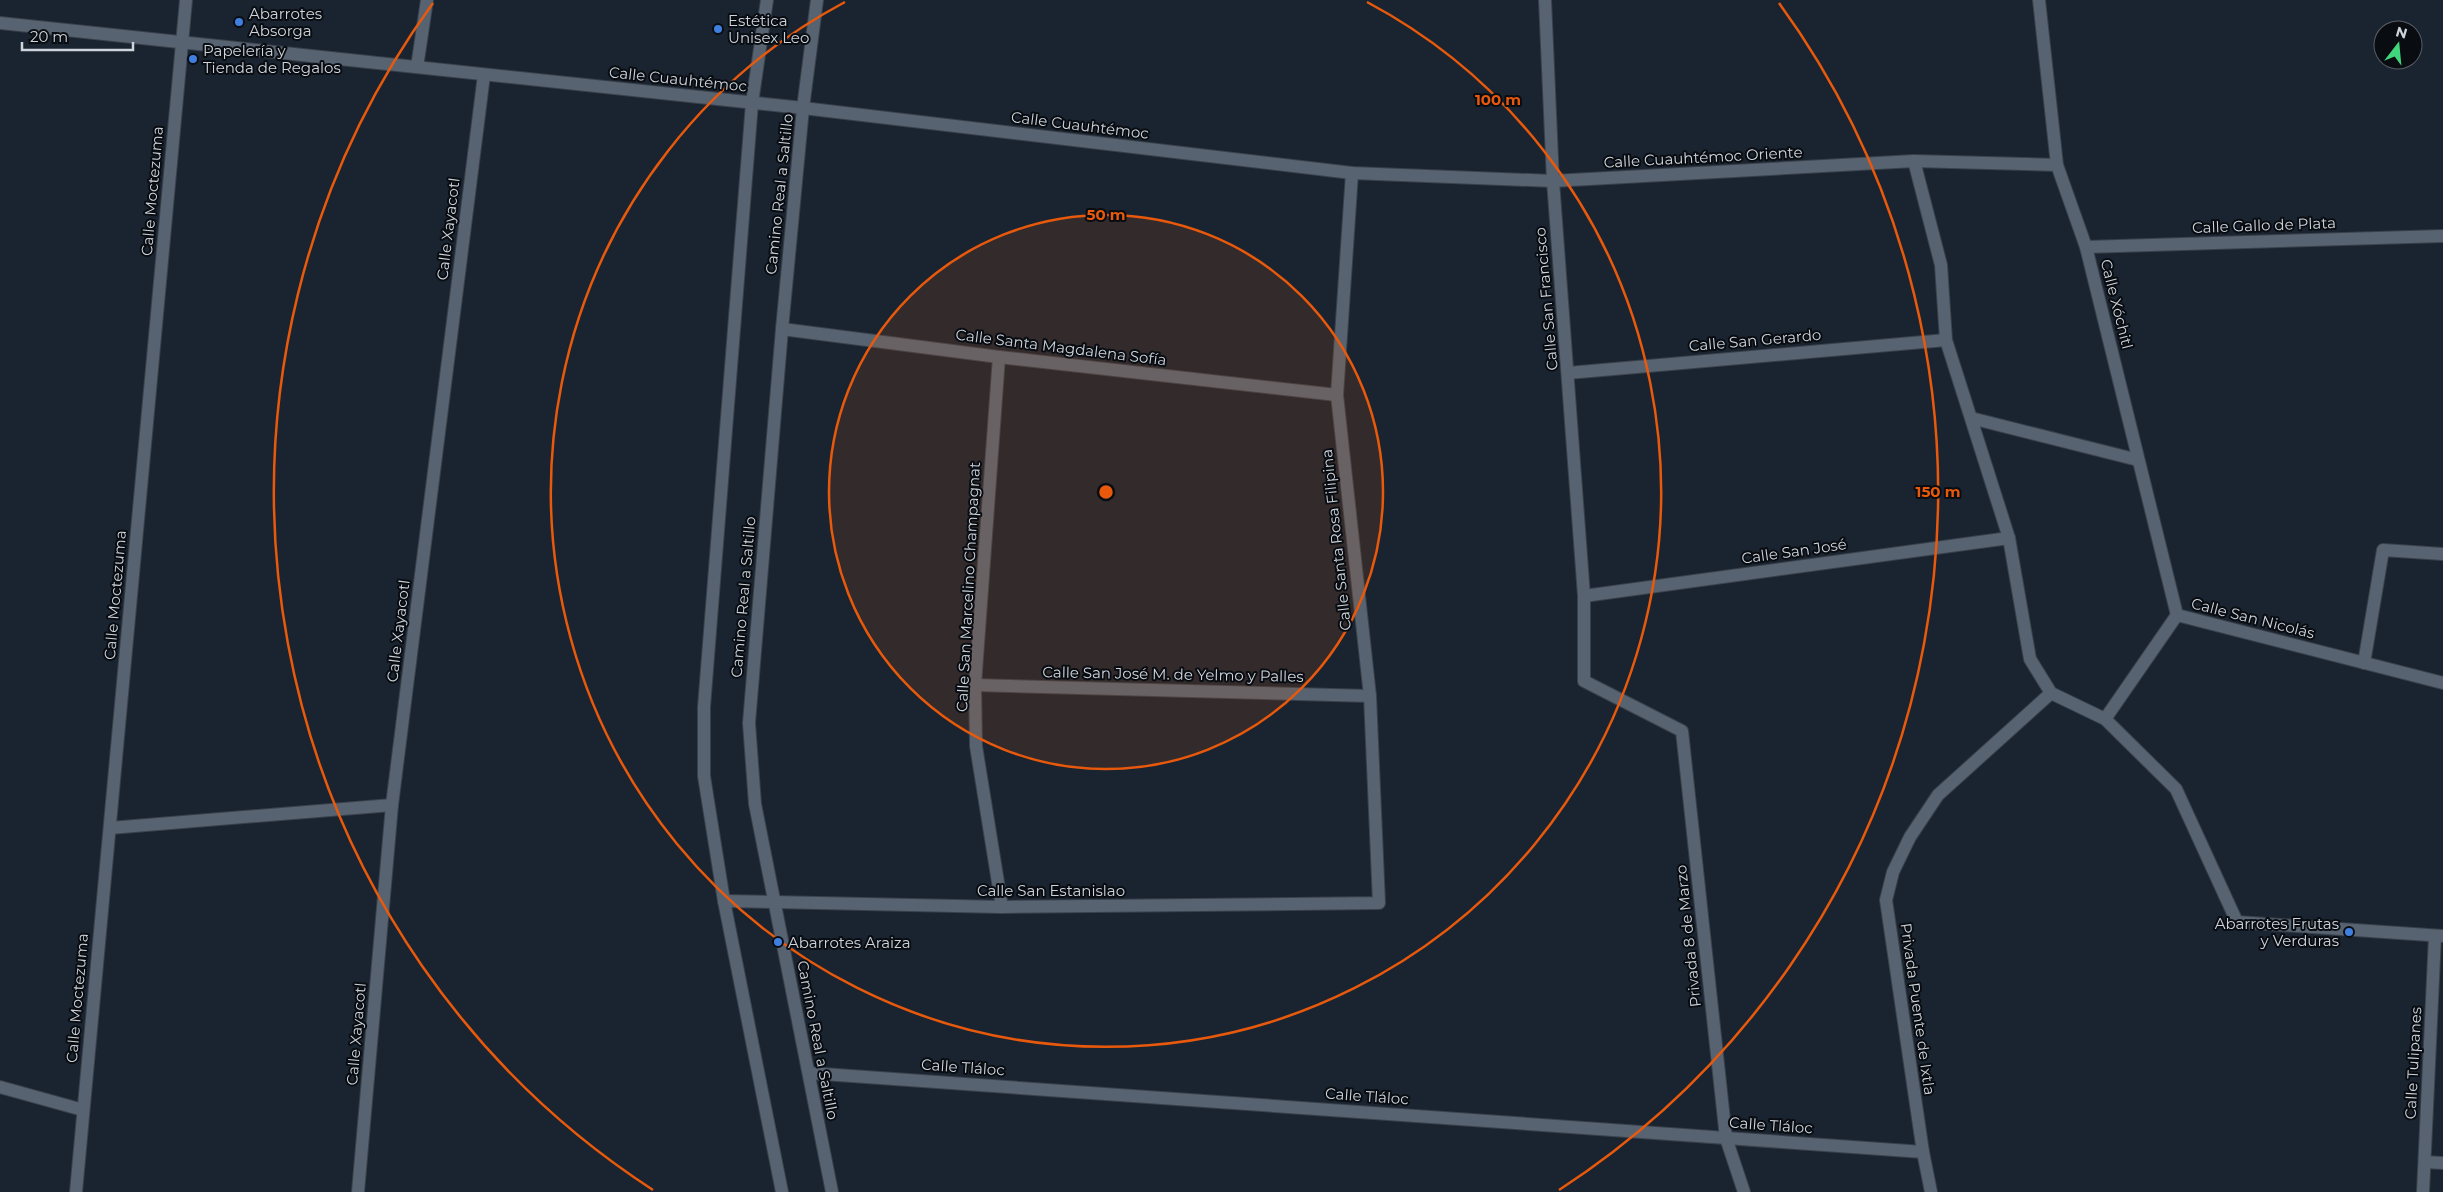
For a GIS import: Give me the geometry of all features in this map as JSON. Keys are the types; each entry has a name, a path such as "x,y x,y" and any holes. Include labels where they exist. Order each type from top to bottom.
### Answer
{"street":[{"name":"Calle Moctezuma","path":"76,1192 186,0"},
{"path":"417,67 427,0"},
{"name":"Camino Real a Saltillo","path":"767,0 752,103 704,707 704,776 724,901 782,1192"},
{"name":"Camino Real a Saltillo","path":"817,0 803,108 782,329 749,723 755,804 832,1192"},
{"name":"Calle San Francisco","path":"1545,0 1553,181 1584,596 1584,681 1682,731"},
{"name":"Calle Xóchitl","path":"2039,0 2057,165 2086,247 2177,615"},
{"name":"Calle Cuauhtémoc","path":"0,23 803,108 1352,174"},
{"name":"Calle Xayacotl","path":"358,1192 392,805 484,75"},
{"path":"1914,161 1941,265 1946,340 2009,538 2030,659 2051,693 2105,719 2176,789 2237,922 2439,936"},
{"name":"Calle Cuauhtémoc Oriente","path":"1352,174 1553,181 1914,161 2057,165"},
{"name":"Calle Santa Rosa Filipina","path":"1352,174 1337,395 1370,696 1379,904"},
{"name":"Calle Gallo de Plata","path":"2086,247 2443,236"},
{"name":"Calle Santa Magdalena Sofía","path":"782,329 999,357 1337,395"},
{"name":"Calle San Gerardo","path":"1568,373 1946,340"},
{"name":"Calle San Marcelino Champagnat","path":"999,357 975,685 976,746 1002,907"},
{"path":"1971,418 2138,460"},
{"name":"Calle San José","path":"1584,596 2009,538"},
{"path":"2364,663 2383,550 2443,554"},
{"name":"Calle San Nicolás","path":"2105,719 2177,615 2443,684"},
{"name":"Calle San José M. de Yelmo y Palles","path":"975,685 1370,696"},
{"name":"Privada Puente de Ixtla","path":"1931,1192 1923,1152 1886,900 1893,872 1910,836 1938,795 2051,693"},
{"name":"Privada 8 de Marzo","path":"1682,731 1726,1138 1744,1192"},
{"path":"110,828 392,805"},
{"name":"Calle San Estanislao","path":"724,901 1002,907 1379,904"},
{"name":"Calle Tulipanes","path":"2424,1192 2439,936"},
{"name":"Calle Tláloc","path":"809,1073 1923,1152"},
{"path":"0,1087 84,1110"},
{"path":"2425,1162 2443,1163"}],"place":[{"name":"Abarrotes Absorga","path":"239,22"},
{"name":"Estética Unisex Leo","path":"718,29"},
{"name":"Papelería y Tienda de Regalos","path":"193,59"},
{"name":"Abarrotes Frutas y Verduras","path":"2349,932"},
{"name":"Abarrotes Araiza","path":"778,942"}]}
